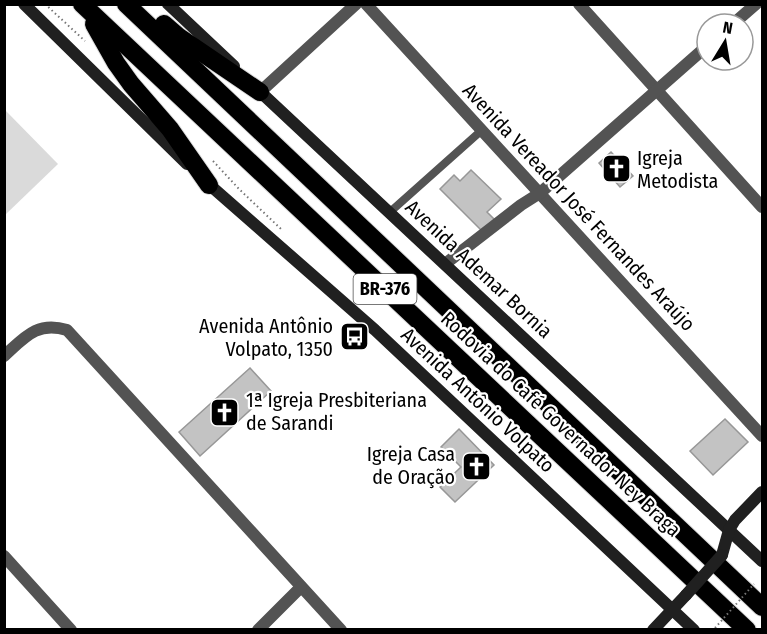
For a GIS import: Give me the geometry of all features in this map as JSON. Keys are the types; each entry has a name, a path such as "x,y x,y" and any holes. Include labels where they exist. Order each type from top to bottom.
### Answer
{"highway":[{"path":"82,4 116,63 183,146 209,185"},
{"name":"Rodovia do Café Governador Ney Braga","path":"82,4 747,630"},
{"name":"Rodovia do Café Governador Ney Braga","path":"126,4 762,607"},
{"path":"142,4 179,37 260,92"}],"street":[{"name":"Avenida Antônio Volpato","path":"24,4 209,185 375,330 694,630"},
{"name":"Avenida Ademar Bornia","path":"168,4 762,561"},
{"path":"260,92 356,4"},
{"name":"Avenida Vereador José Fernandes Araújo","path":"366,4 762,436"},
{"path":"579,4 762,207"},
{"path":"445,264 540,193 695,56"},
{"path":"4,356 26,335 39,328 55,326 67,330 341,630"},
{"path":"653,630 674,610 722,555 729,530 735,519 762,492"},
{"path":"4,555 70,630"},
{"path":"258,630 301,587"}],"lane":[{"path":"390,212 482,130"}],"path":[{"path":"714,629 758,579"}],"shaded area":[{"path":"5,110 58,164 5,215"}],"building":[{"name":"Igreja Metodista","path":"611,152 633,176 620,187 599,163"},
{"path":"471,170 501,199 487,212 495,220 483,232 440,189 454,175 460,181"},
{"name":"1ª Igreja Presbiteriana de Sarandi","path":"250,368 271,391 200,456 179,432"},
{"path":"725,419 748,442 713,475 690,451"},
{"name":"Igreja Casa de Oração","path":"459,429 494,465 455,502 440,487 461,467 441,447"}],"place":[{"name":"Igreja Metodista","path":"616,169"},
{"name":"Avenida Antônio Volpato, 1350","path":"354,337"},
{"name":"1ª Igreja Presbiteriana de Sarandi","path":"225,412"},
{"name":"Igreja Casa de Oração","path":"476,466"}]}
